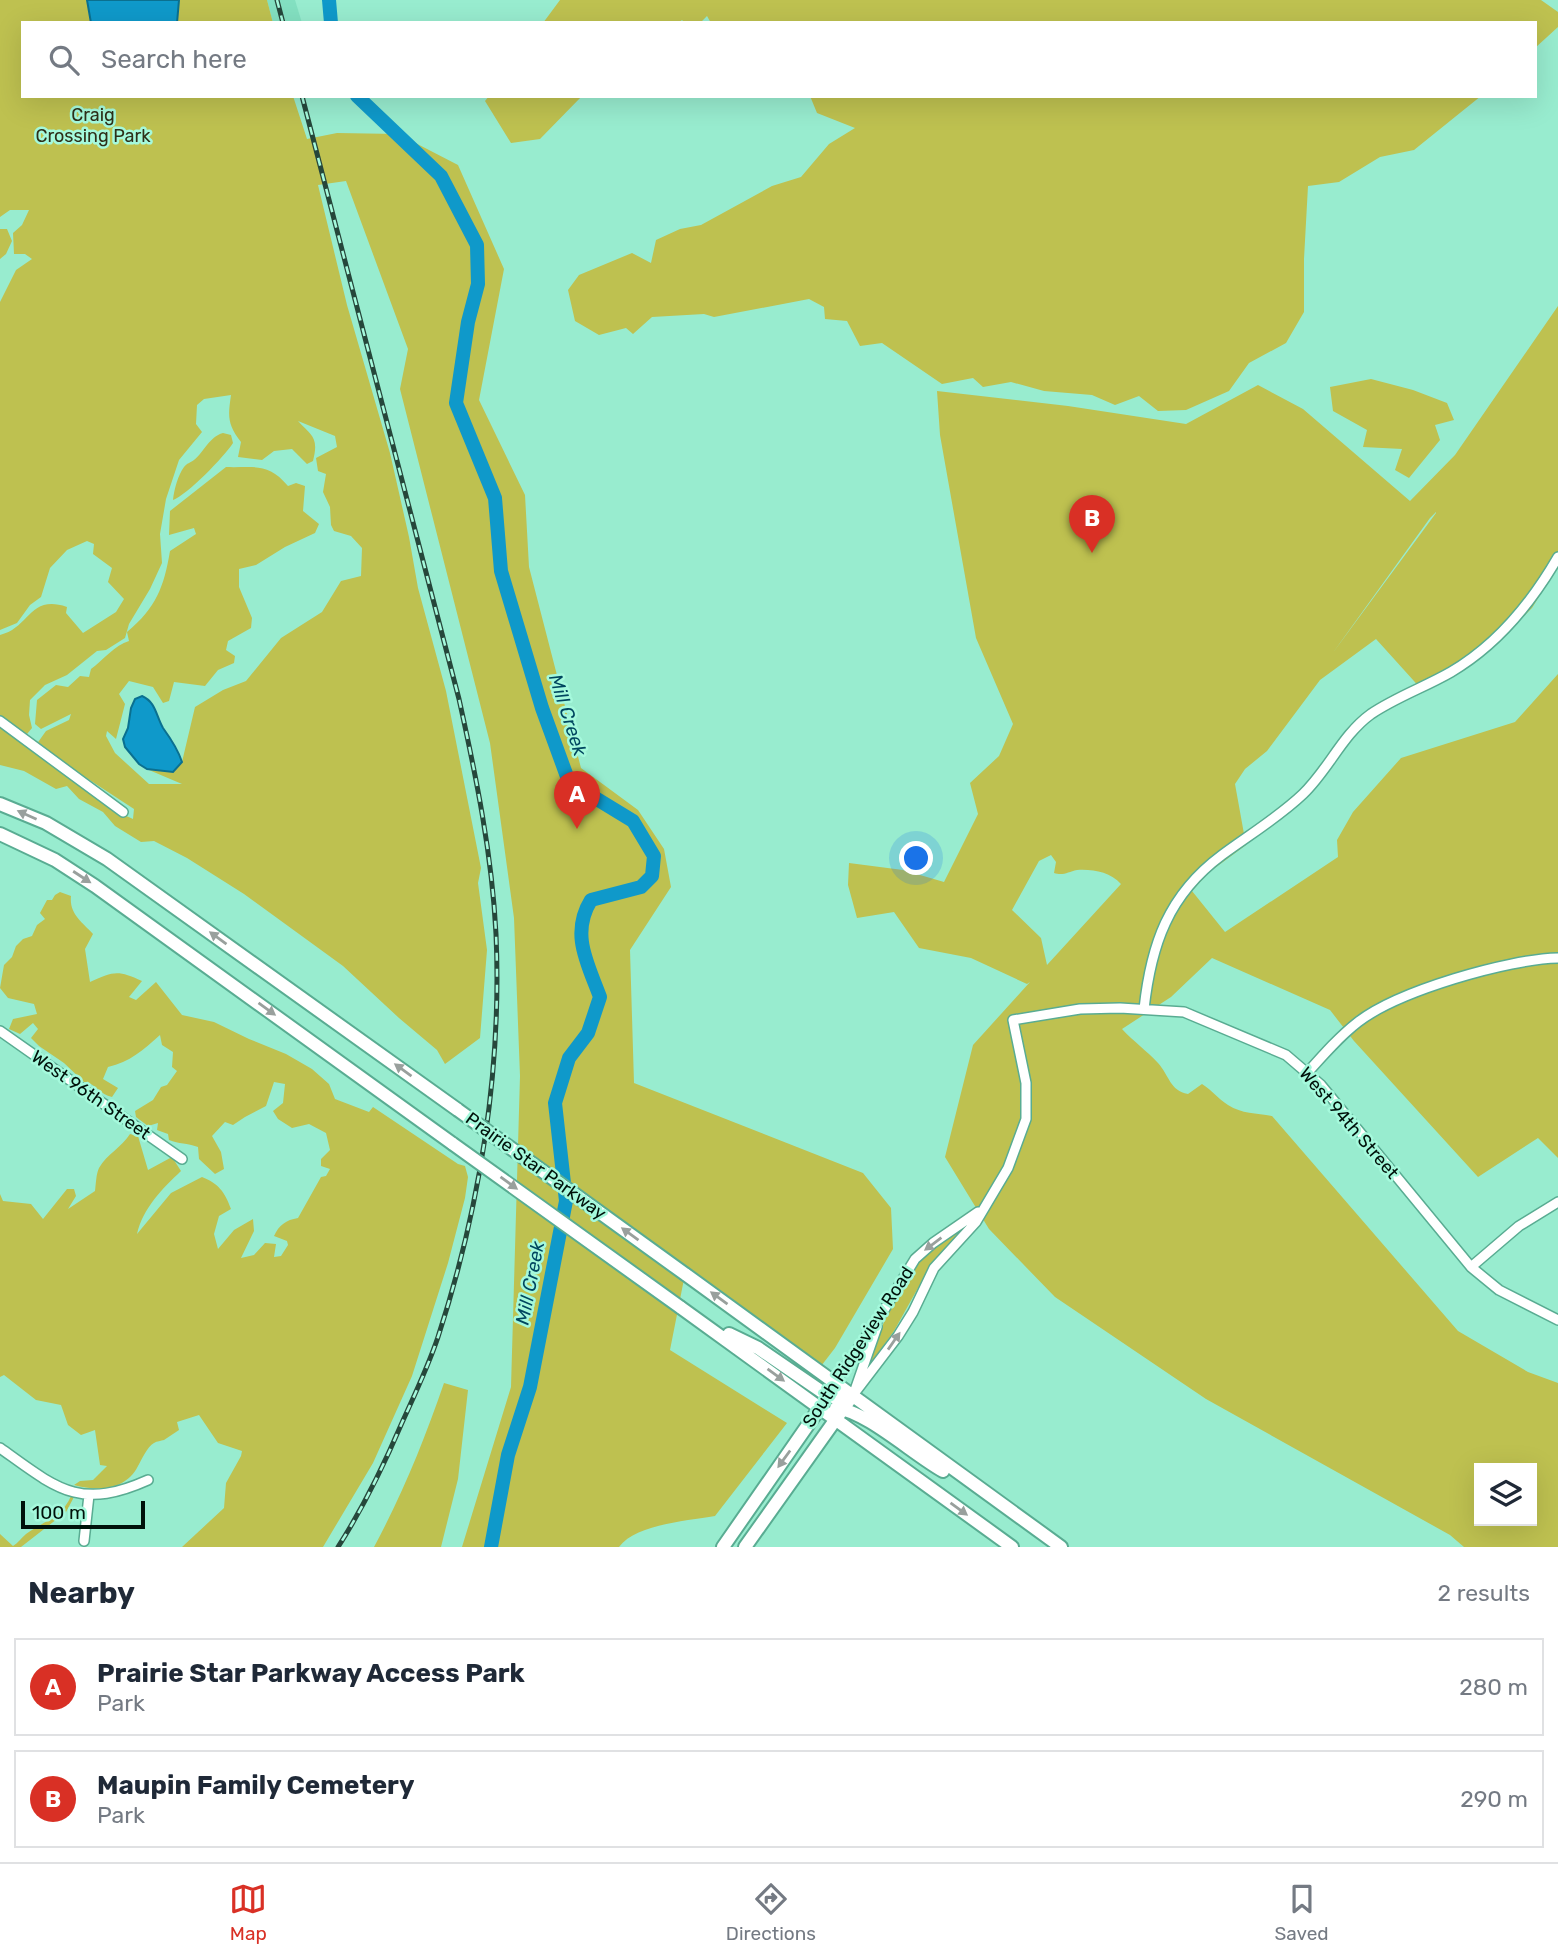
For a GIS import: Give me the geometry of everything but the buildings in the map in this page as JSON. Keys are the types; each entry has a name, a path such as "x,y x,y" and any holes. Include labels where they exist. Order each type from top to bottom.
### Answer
{"main road":[{"name":"Prairie Star Parkway","path":"0,804 46,824 107,859 685,1273 1061,1547"},
{"name":"Prairie Star Parkway","path":"0,834 32,848 85,879 680,1307 844,1413 859,1435 1012,1547"},
{"name":"South Ridgeview Road","path":"723,1547 824,1402 835,1382"},
{"path":"824,1402 853,1395"},
{"name":"South Ridgeview Road","path":"746,1547 844,1413 853,1395"},
{"path":"844,1413 945,1472 964,1477"}],"street":[{"path":"1144,1009 1147,977 1154,948 1166,921 1188,886 1220,857 1303,794 1351,731 1369,715 1451,671 1493,640 1522,609 1558,557"},
{"path":"0,721 123,812"},
{"path":"1308,1072 1359,1021 1394,1001 1490,970 1541,958 1558,957"},
{"name":"West 94th Street","path":"987,1203 1009,1168 1026,1119 1026,1083 1013,1020 1080,1009 1184,1012 1286,1055 1308,1072 1471,1267 1499,1290 1558,1320"},
{"name":"West 96th Street","path":"0,1031 182,1159"},
{"path":"1471,1267 1519,1226 1558,1202"},
{"name":"South Ridgeview Road","path":"835,1382 915,1259 933,1243 974,1216 987,1203"},
{"name":"South Ridgeview Road","path":"853,1395 898,1336 934,1268 976,1222 987,1203"},
{"path":"853,1395 881,1315"},
{"path":"0,1448 54,1485 89,1495 117,1492 148,1479"},
{"path":"84,1541 89,1495"}],"shaded area":[{"path":"267,0 295,0 301,21 272,21"}],"green space":[{"name":"Craig Crossing Park","path":"0,0 267,0 272,21 21,21 21,98 294,98 307,139 337,133 398,134 458,165 504,269 479,400 525,495 529,567 581,768 638,810 664,849 671,887 630,950 634,1083 863,1173 891,1208 893,1249 835,1348 818,1370 684,1279 670,1350 787,1423 715,1516 649,1528 627,1539 619,1547 462,1547 511,1387 520,1076 514,918 490,743 400,389 408,349 346,181 318,185 347,305 390,453 418,588 446,691 481,868 478,883 487,950 480,1038 445,1064 437,1050 343,966 244,894 154,841 141,842 115,826 103,812 79,799 67,786 56,789 24,771 0,765 0,726 122,814 133,819 134,809 36,745 46,731 69,720 71,714 41,729 35,724 37,700 56,685 68,687 80,676 89,677 91,669 114,649 129,641 127,632 145,614 157,596 170,551 196,534 194,528 169,535 170,511 226,467 260,468 274,473 288,486 296,483 305,486 303,511 319,524 315,533 256,565 239,569 239,587 252,618 251,628 228,641 226,650 235,656 234,663 218,670 205,686 174,682 169,701 163,703 153,687 129,681 119,694 125,704 116,739 107,731 106,736 115,753 149,784 182,784 149,770 173,772 182,762 195,707 223,690 246,681 281,638 322,612 341,581 361,576 362,548 351,536 334,531 330,507 323,492 326,474 318,471 316,458 337,447 335,436 298,421 315,442 313,461 307,464 292,449 274,451 262,460 238,457 241,442 230,420 231,395 204,399 197,405 196,424 202,432 179,460 166,499 160,534 162,563 129,624 125,638 106,650 97,651 67,675 45,685 30,700 32,728 27,734 17,730 0,716 0,635 18,626 37,608 54,604 67,607 66,613 83,633 116,612 124,599 108,582 112,568 93,554 94,544 87,541 67,550 50,568 41,597 30,605 17,623 0,630 0,302 16,270 32,259 25,254 14,254 13,233 22,225 29,210 10,210 0,217"},
{"path":"560,0 1541,0 1558,12 1558,27 1537,46 1537,21 710,21 707,16 702,21 544,21"},
{"path":"487,98 580,98 540,139 511,143 485,101"},
{"path":"811,98 1479,98 1414,150 1380,157 1339,182 1308,186 1304,312 1286,343 1249,363 1229,391 1186,410 1158,411 1139,396 1115,405 1092,395 1044,391 1011,382 983,387 973,378 942,384 882,343 860,346 847,321 825,319 824,307 809,299 714,317 704,314 652,317 633,334 626,328 599,335 575,321 568,290 579,275 632,253 651,263 656,240 680,229 701,225 772,186 801,177 829,144 855,128 817,113"},
{"path":"0,229 7,229 12,241 6,254 0,259"},
{"path":"1558,306 1558,566 1532,608 1493,647 1456,675 1423,691 1376,639 1320,680 1267,751 1245,769 1235,784 1246,845 1208,873 1192,891 1225,932 1338,857 1337,840 1353,812 1401,758 1515,722 1558,674 1558,1158 1538,1138 1478,1177 1354,1041 1330,1010 1212,958 1171,997 1122,1029 1158,1063 1177,1090 1188,1094 1202,1084 1233,1108 1272,1116 1458,1331 1528,1372 1558,1383 1558,1547 1464,1547 1450,1535 1206,1399 1055,1297 989,1229 945,1157 973,1045 1030,982 1027,984 971,958 919,948 894,912 857,918 848,885 849,863 903,870 944,882 978,814 970,783 999,756 1013,724 976,638 940,435 937,391 1068,406 1186,424 1258,385 1303,409 1410,501 1455,455","holes":["1436,513 1332,654 1430,518","1051,855 1056,862 1054,873 1095,871 1106,874 1121,884 1047,965 1041,938 1012,910 1039,861"]},
{"path":"1371,379 1413,390 1447,403 1454,420 1435,425 1440,440 1409,478 1395,470 1402,449 1363,447 1367,430 1333,411 1330,387"},
{"path":"223,433 231,435 233,443 214,466 173,500 184,467 198,457 214,438"},
{"path":"60,892 71,896 74,913 93,934 85,949 90,982 116,973 134,977 142,981 129,997 136,1000 156,982 182,1015 214,1022 286,1054 312,1069 329,1084 335,1099 369,1112 373,1107 465,1166 468,1177 465,1198 448,1263 412,1376 373,1463 323,1547 182,1547 224,1508 226,1483 242,1451 218,1443 199,1415 177,1422 179,1430 151,1445 133,1474 119,1484 102,1488 74,1485 80,1481 93,1480 107,1466 100,1465 95,1430 81,1435 68,1425 61,1405 36,1400 4,1375 0,1377 0,1194 3,1201 31,1204 43,1219 67,1189 74,1189 76,1196 68,1209 95,1191 99,1168 130,1134 138,1136 148,1170 172,1157 181,1171 149,1207 137,1234 171,1193 202,1177 220,1189 231,1209 219,1216 214,1234 218,1249 234,1230 253,1219 254,1231 241,1258 254,1255 265,1243 276,1244 274,1257 281,1256 288,1245 287,1241 274,1236 276,1232 283,1224 298,1218 321,1177 326,1176 330,1169 321,1166 321,1159 330,1150 326,1133 309,1124 292,1128 278,1119 273,1111 283,1103 285,1084 274,1082 266,1106 233,1125 225,1122 212,1136 221,1152 224,1169 215,1174 199,1159 198,1147 169,1140 168,1134 157,1130 158,1123 148,1126 136,1117 135,1111 153,1100 161,1087 167,1085 177,1071 172,1067 173,1052 162,1045 160,1035 130,1059 108,1067 103,1079 118,1088 112,1097 84,1082 64,1063 39,1046 31,1038 38,1029 33,1023 20,1034 9,1029 13,1019 37,1014 34,1004 8,998 0,988 4,965 12,957 16,946 23,939 32,936 37,925 45,919 40,913 47,900 52,900"},
{"path":"971,1223 928,1270 894,1331 866,1370 889,1311 911,1270 932,1248"},
{"path":"444,1383 468,1390 458,1479 441,1547 374,1547 412,1467"},
{"path":"71,1496 74,1497 66,1512 21,1547 0,1547 0,1534 13,1546 26,1534 58,1514"}],"water":[{"path":"87,0 179,0 177,21 91,21"},
{"path":"142,696 153,706 180,757 182,762 173,772 147,769 139,764 125,747 123,739 131,708 135,699"}],"waterway":[{"name":"Mill Creek","path":"329,0 331,21"},
{"name":"Mill Creek","path":"359,98 441,176 477,245 478,284 468,322 456,403 495,498 501,571 542,708 569,782 633,821 654,856 652,876 641,887 591,900 582,925 583,949 600,997 588,1033 569,1058 555,1103 566,1201 530,1387 508,1455 491,1547"}],"railway":[{"path":"277,0 282,21"},
{"path":"303,98 459,699 487,845 496,934 497,985 491,1087 485,1138 466,1239 438,1337 425,1370 380,1472 338,1547"}],"place":[{"name":"Maupin Family Cemetery","path":"1092,553"},
{"name":"Prairie Star Parkway Access Park","path":"577,829"}]}
